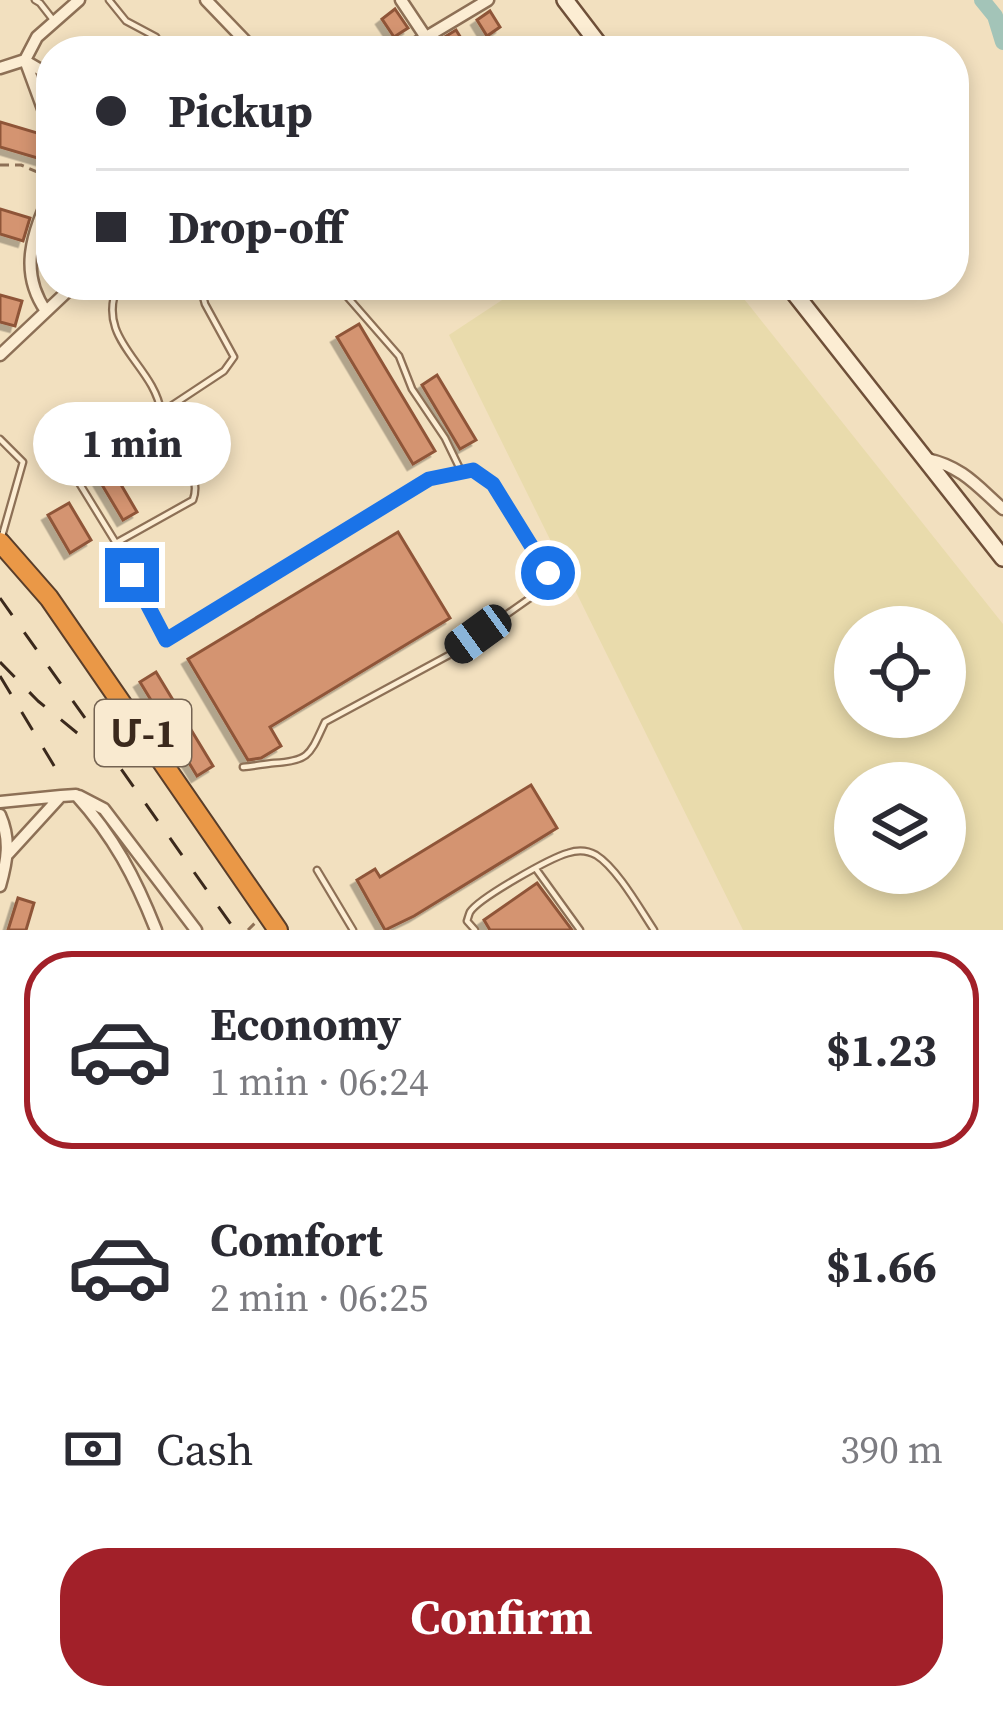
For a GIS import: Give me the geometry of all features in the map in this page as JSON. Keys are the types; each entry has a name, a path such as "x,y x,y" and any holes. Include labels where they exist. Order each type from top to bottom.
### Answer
{"highway":[{"name":"Մ-1","path":"0,542 49,598 278,930"}],"street":[{"path":"39,36 79,0"},
{"path":"206,0 241,36"},
{"path":"400,0 425,36 488,0"},
{"path":"565,0 593,36"},
{"path":"0,68 25,60 36,41"},
{"path":"25,60 36,67"},
{"path":"25,60 36,90"},
{"path":"36,226 30,254 36,296"},
{"path":"39,300 46,311"},
{"path":"0,355 58,300"},
{"path":"800,300 1003,558"},
{"path":"926,459 965,474 1003,509"},
{"path":"76,795 104,825 131,869 155,930"},
{"path":"0,802 76,795 104,808 196,930"},
{"path":"8,854 61,796"},
{"path":"0,815 8,854 0,886"}],"lane":[{"path":"34,0 54,21"},
{"path":"109,0 126,21 152,36"},
{"path":"112,300 111,316 123,345 152,386 162,412 160,432 195,476 197,489 194,500 116,543"},
{"path":"204,300 234,357 224,371 162,412 148,428 132,431 73,473 166,640 429,479 461,471 473,470 493,484 548,573 547,586 449,656 325,722 301,760 243,767"},
{"path":"350,300 399,356 412,389 445,437 461,471"},
{"path":"0,439 23,462 0,542"},
{"path":"475,930 467,921 471,910 536,868 571,851 584,850 611,869 654,930"},
{"path":"536,868 580,930"},
{"path":"317,871 353,930"}],"path":[{"path":"0,165 21,165 36,172"},
{"path":"248,930 255,923"}],"shaded area":[{"path":"502,300 745,300 1003,624 1003,930 743,930 449,335"}],"building":[{"path":"395,9 408,28 393,36 382,19"},
{"path":"490,11 500,27 487,36 477,20"},
{"path":"0,122 36,133 36,158 0,147"},
{"path":"0,209 30,218 23,241 0,234"},
{"path":"0,295 22,301 15,326 0,322"},
{"path":"359,324 435,451 413,464 337,337"},
{"path":"437,375 476,440 460,449 422,385"},
{"path":"106,459 137,512 123,520 92,468"},
{"path":"69,503 91,540 70,553 48,515"},
{"path":"398,532 450,618 270,727 281,746 248,760 188,659"},
{"path":"156,672 213,766 197,776 140,682"},
{"path":"531,785 557,828 385,930 357,880 375,869 380,877"},
{"path":"537,883 572,930 490,930 484,920"},
{"path":"18,898 34,903 26,930 8,930"}],"waterway":[{"path":"982,0 995,16 1003,42"}],"railway":[{"path":"0,598 235,930"},
{"path":"0,662 87,741"},
{"path":"0,676 59,774"}],"route":[{"path":"132,575 166,640 429,479 473,470 493,484 548,573"}]}
